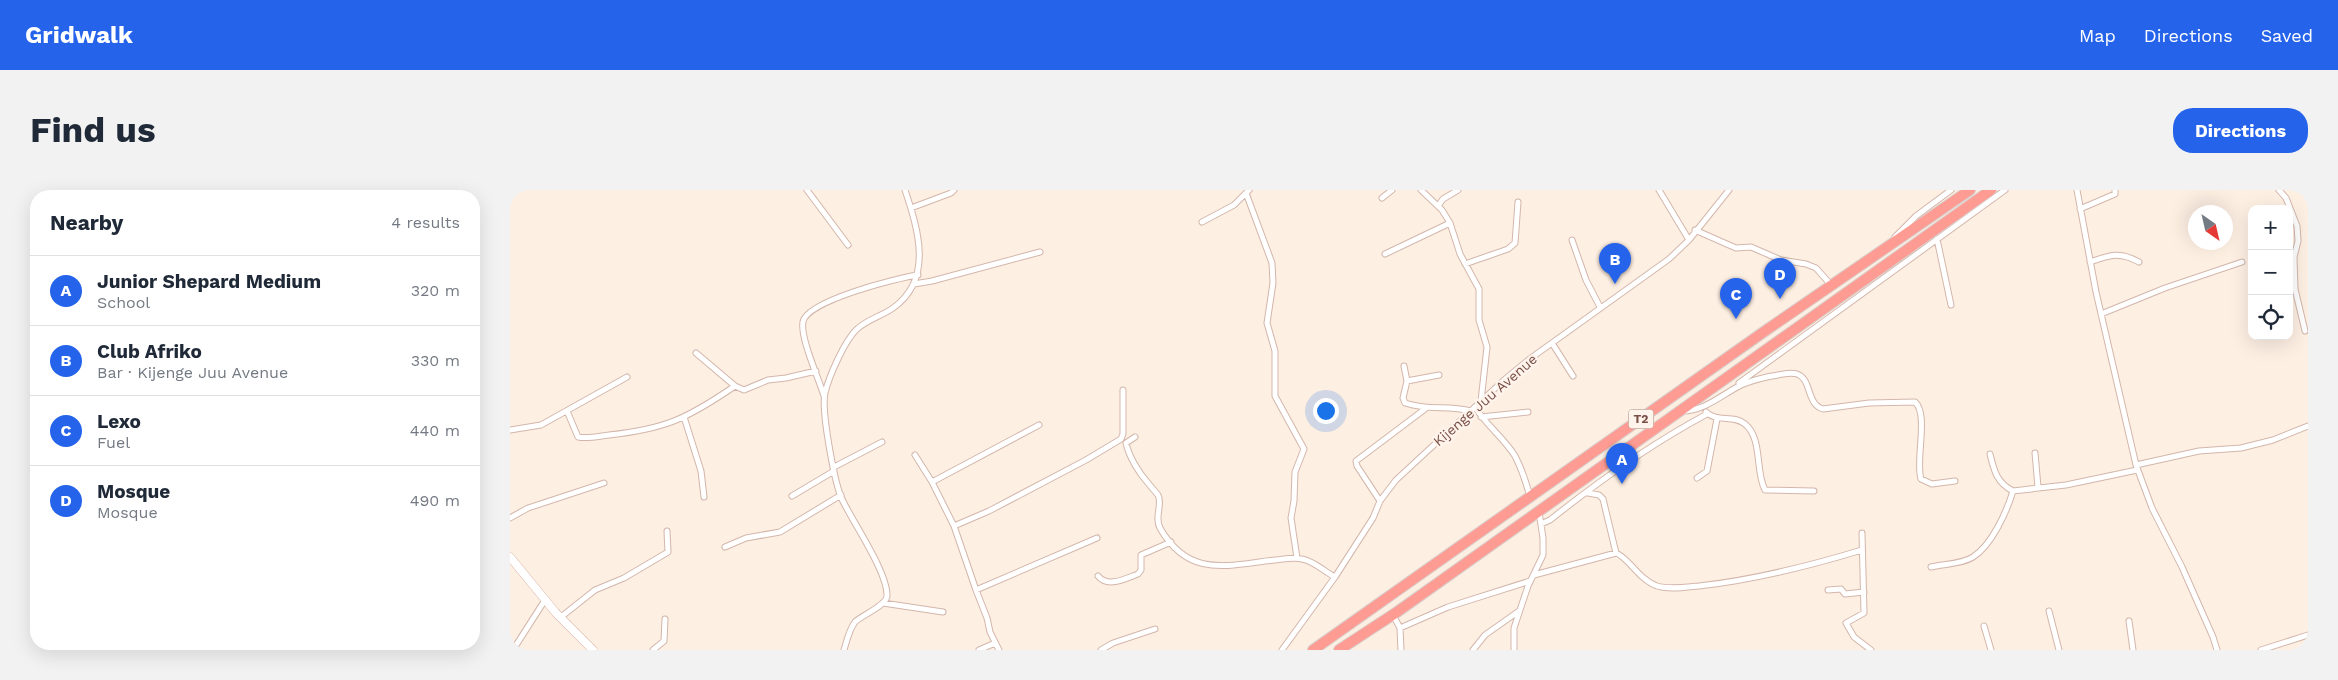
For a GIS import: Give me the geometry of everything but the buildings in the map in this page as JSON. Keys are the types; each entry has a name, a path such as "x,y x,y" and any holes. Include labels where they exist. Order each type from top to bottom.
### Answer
{"highway":[{"name":"T2","path":"1313,650 1970,190"},
{"name":"T2","path":"1339,650 1395,613 1991,190"},
{"path":"1389,596 1395,613"},
{"path":"1353,622 1361,636"}],"street":[{"path":"807,190 848,245"},
{"path":"824,396 833,372 855,330 865,322 893,308 914,284 918,275 920,253 911,208 905,190"},
{"path":"911,208 951,193 954,190"},
{"path":"1382,198 1392,190"},
{"path":"1422,190 1438,206 1450,222 1465,264 1479,288 1479,320 1487,347 1481,401"},
{"path":"1438,206 1442,199 1458,190"},
{"path":"1659,190 1689,240"},
{"name":"Kijenge Juu Avenue","path":"1282,650 1335,577 1363,534 1380,501 1402,474 1517,369 1600,307 1669,259 1689,240 1695,230 1729,190"},
{"path":"1879,253 1916,216 1951,190"},
{"path":"1679,412 1689,412 1702,408 1723,395 1899,269 2005,190"},
{"path":"2077,190 2101,314 2136,468 2152,508 2182,566 2217,650"},
{"path":"2080,209 2115,194 2115,190"},
{"path":"2279,190 2286,198 2298,226 2298,241 2294,257 2295,289 2305,331"},
{"path":"1202,222 1234,204 1248,191 1272,263 1273,283 1267,323 1275,351 1275,396 1304,449 1295,472 1294,501 1291,518 1297,558"},
{"path":"1465,264 1508,249 1515,243 1518,202"},
{"path":"1385,254 1450,222"},
{"path":"1695,230 1736,248 1751,247 1781,260 1806,264 1816,268 1831,286"},
{"path":"1937,239 1951,305"},
{"path":"1572,240 1586,280 1600,307"},
{"path":"914,284 932,281 1040,252"},
{"path":"2090,262 2116,255 2125,255 2139,262"},
{"path":"2101,314 2165,288 2242,262"},
{"path":"844,650 850,629 883,603 887,596 867,541 841,495 834,469 824,396 804,334 803,322 810,310 870,286 918,275"},
{"path":"1552,343 1573,376"},
{"path":"696,354 735,386 749,390 768,380 786,378 816,370"},
{"path":"1404,366 1407,381 1403,401 1425,409 1451,407 1473,409 1514,455 1523,471 1530,497"},
{"path":"1723,395 1755,380 1795,373 1803,379 1812,402 1823,409 1868,403 1915,402 1920,411 1919,468 1921,479 1932,484 1955,481"},
{"path":"1407,381 1439,375"},
{"path":"510,430 537,426 627,377"},
{"path":"567,411 575,434 582,438 651,429 699,411 735,386"},
{"path":"954,526 989,511 1086,460 1121,439 1123,434 1123,390"},
{"path":"1702,408 1707,414 1717,419 1736,419 1749,428 1755,442 1765,490 1814,491"},
{"path":"1380,501 1357,466 1356,461 1425,409"},
{"path":"1482,417 1528,412"},
{"path":"1541,524 1550,520 1665,437 1707,414"},
{"path":"684,418 701,471 704,497"},
{"path":"1697,478 1707,471 1717,419"},
{"path":"932,482 1039,425"},
{"path":"1990,454 1996,477 2013,491 2075,484 2199,451 2241,448 2273,440 2308,426"},
{"path":"1135,437 1126,443 1128,451 1146,482 1158,494 1157,522 1160,529 1187,557 1213,567 1297,558 1309,561 1335,577"},
{"path":"792,496 834,469 882,442"},
{"path":"2035,453 2038,487"},
{"path":"915,455 932,482 954,526 999,650"},
{"path":"510,518 528,508 604,483"},
{"path":"1931,567 1962,561 1980,551 2001,522 2013,491"},
{"path":"1588,492 1599,495 1603,499 1616,553"},
{"path":"726,546 746,538 780,532 841,495"},
{"path":"1514,650 1513,636 1520,610 1530,581 1543,555 1539,511"},
{"path":"561,617 595,590 624,578 668,552 667,530"},
{"path":"1862,533 1864,614 1846,623 1854,637 1871,650"},
{"path":"976,590 1097,538"},
{"path":"1098,576 1102,581 1108,583 1138,574 1141,570 1141,555 1171,542"},
{"path":"1534,574 1616,553 1623,557 1635,572 1647,580 1657,586 1672,588 1735,582 1823,562 1862,550"},
{"path":"510,557 561,617 593,650"},
{"path":"1400,628 1448,607 1530,581"},
{"path":"1828,590 1841,589 1845,594 1864,592"},
{"path":"513,650 546,600"},
{"path":"883,603 943,612"},
{"path":"1473,650 1485,634 1520,610"},
{"path":"2049,612 2059,650"},
{"path":"1395,613 1400,628 1401,650"},
{"path":"653,650 664,641 665,619"},
{"path":"2129,621 2133,650"},
{"path":"1984,626 1991,650"},
{"path":"1101,650 1113,643 1155,629"},
{"path":"2261,650 2308,635"},
{"path":"979,650 995,643"}],"place":[{"name":"Club Afriko","path":"1615,284"},
{"name":"Mosque","path":"1780,299"},
{"name":"Lexo","path":"1736,319"},
{"name":"Junior Shepard Medium","path":"1622,484"}]}
